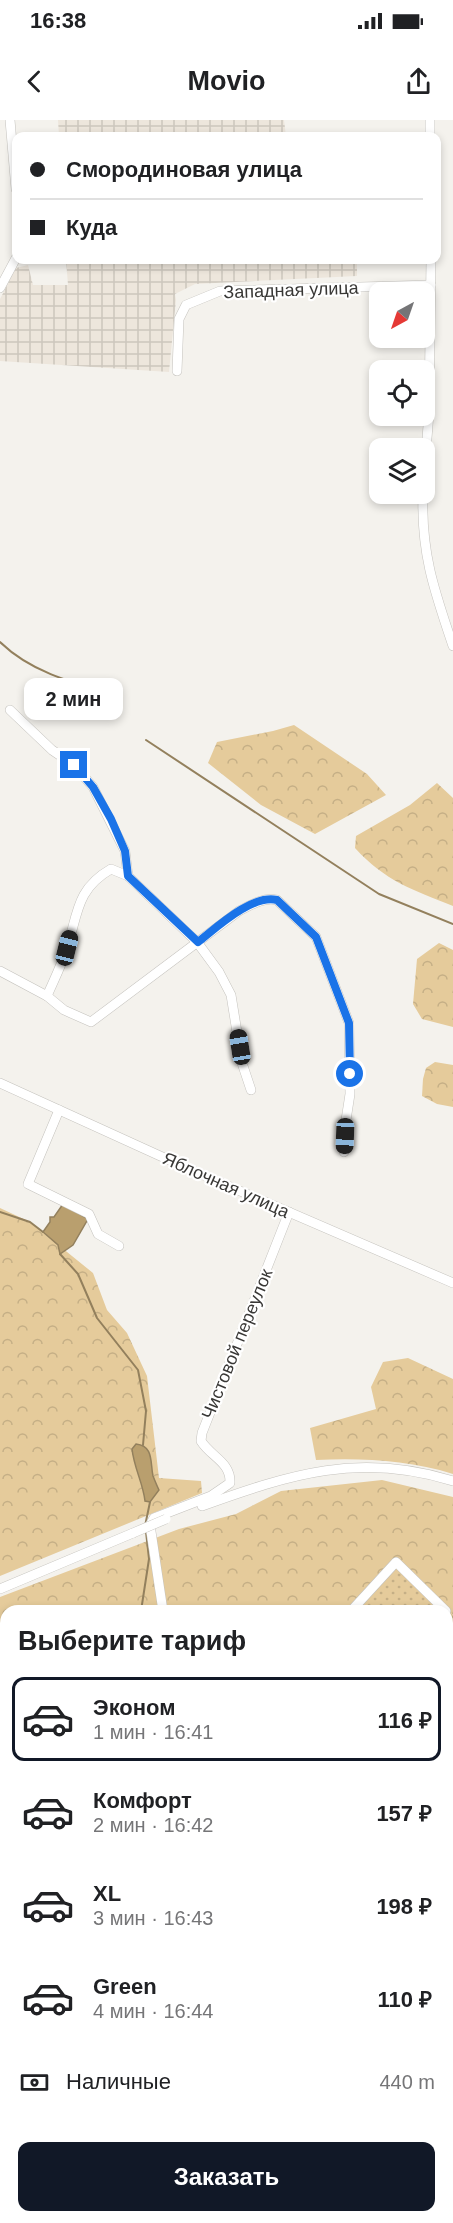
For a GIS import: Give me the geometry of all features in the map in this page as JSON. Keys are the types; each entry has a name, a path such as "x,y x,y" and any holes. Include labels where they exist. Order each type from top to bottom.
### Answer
{"street":[{"path":"10,120 12,143"},
{"path":"0,288 13,264"},
{"path":"431,264 431,282"},
{"name":"Западная улица","path":"177,371 179,319 186,305 220,291 369,287"},
{"path":"427,438 430,348"},
{"path":"423,504 423,540 431,582 449,624 453,646"},
{"path":"10,710 34,730 52,750 74,765 93,787 125,851 128,876"},
{"path":"47,996 67,948 79,901 98,876 111,869 128,876 198,942 219,972 231,995 242,1063 251,1090"},
{"path":"0,970 47,996 64,1010 91,1022 239,911 269,898 277,900 316,937 349,1023 350,1095 344,1152"},
{"name":"Яблочная улица","path":"0,1083 180,1165 453,1283"},
{"path":"59,1110 28,1184 89,1214 98,1234 119,1246"},
{"name":"Чистовой переулок","path":"162,1605 150,1525 154,1518 211,1496 230,1484 230,1475 226,1468 201,1442 202,1433 289,1212"},
{"path":"0,1589 166,1519 263,1484 337,1468 390,1467 453,1481"},
{"path":"357,1605 396,1562 441,1605"}],"shaded area":[{"path":"58,120 284,120 286,132 59,132"},
{"path":"66,264 357,264 357,276 195,284 175,294 169,372 0,361 0,299 16,268 28,265 33,285 68,285"},
{"path":"63,1204 88,1219 73,1245 60,1254 58,1245 43,1232 50,1222 50,1217 54,1217"},
{"path":"136,1444 142,1445 148,1451 153,1476 159,1490 150,1502 145,1501 135,1463 132,1449"}],"green space":[{"path":"294,725 367,774 386,795 315,834 261,805 208,763 217,742"},
{"path":"437,783 453,798 453,906 389,877 355,848 356,836 410,805"},
{"path":"439,943 453,950 453,1027 422,1019 413,1004 417,959"},
{"path":"435,1062 453,1065 453,1107 437,1104 422,1096 426,1068"},
{"path":"0,1208 30,1222 93,1273 107,1310 127,1333 147,1376 159,1478 201,1481 202,1493 0,1576"},
{"path":"408,1358 453,1379 453,1474 385,1461 316,1460 310,1428 376,1409 371,1387 383,1362"},
{"path":"382,1480 453,1497 453,1605 443,1605 398,1559 353,1605 0,1605 0,1597 179,1529 236,1514 281,1491"},
{"path":"398,1559 443,1605 353,1605"}],"waterway":[{"path":"0,642 37,668 108,692"},
{"path":"146,740 379,894 453,924"},
{"path":"0,1212 30,1222 43,1232"},
{"path":"60,1254 78,1274 97,1318 138,1370 146,1411 143,1445"},
{"path":"145,1526 150,1502"},
{"path":"142,1605 149,1559 146,1532"}],"route":[{"path":"74,765 93,787 111,819 125,851 128,876 198,942 239,911 269,898 277,900 316,937 349,1023 350,1074"}]}
